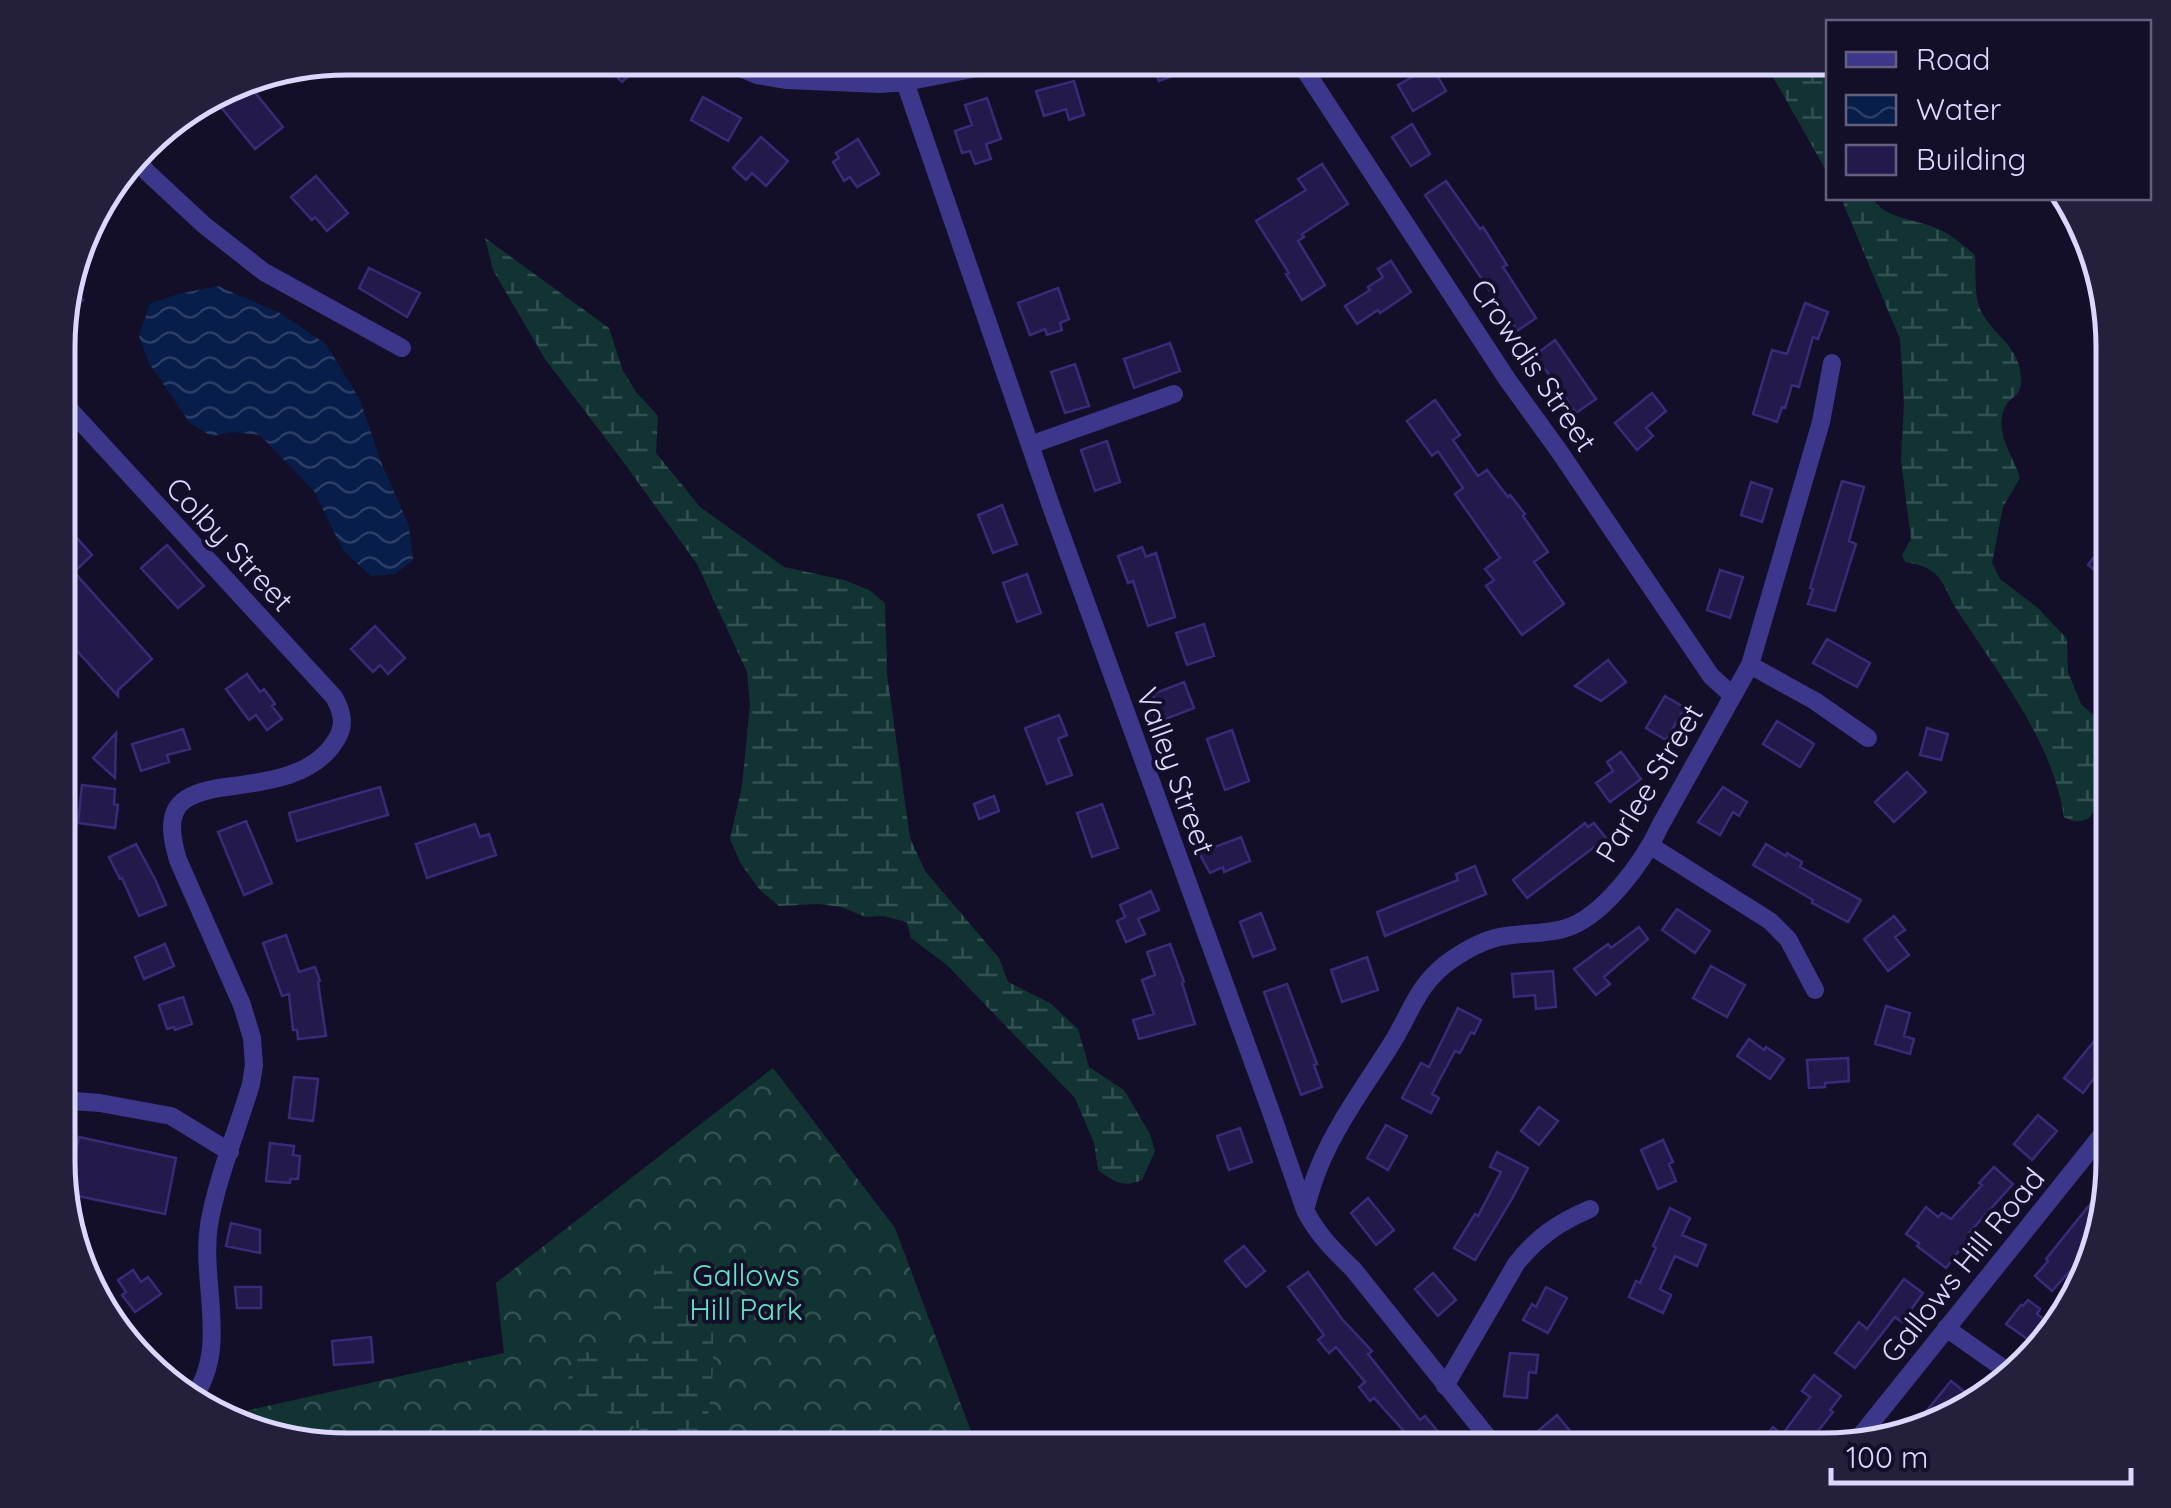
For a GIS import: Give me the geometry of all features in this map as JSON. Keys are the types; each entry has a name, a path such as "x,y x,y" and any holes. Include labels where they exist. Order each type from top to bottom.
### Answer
{"street":[{"path":"759,75 850,83 906,82 940,75"},
{"name":"Valley Street","path":"904,75 1030,445 1305,1210 1327,1244 1353,1269 1484,1433"},
{"name":"Crowdis Street","path":"1309,76 1507,379 1712,676 1733,696"},
{"path":"144,166 204,224 264,272 402,348"},
{"name":"Parlee Street","path":"1305,1210 1334,1134 1396,1038 1420,990 1433,975 1452,959 1495,938 1554,931 1581,922 1622,883 1651,846 1750,665 1820,422 1832,363"},
{"path":"1030,445 1174,394"},
{"name":"Colby Street","path":"75,415 334,697 342,712 340,733 334,744 309,766 270,780 210,790 182,802 174,814 173,844 178,860 242,1005 252,1038 251,1084 230,1152"},
{"path":"1750,665 1868,738"},
{"path":"1651,846 1770,920 1788,938 1815,990"},
{"path":"76,1102 170,1116 230,1152 209,1223 212,1349 208,1371 198,1388"},
{"name":"Gallows Hill Road","path":"1866,1429 2095,1143"},
{"path":"1446,1386 1526,1251 1554,1227 1590,1210"},
{"path":"1946,1328 2002,1367"}],"green space":[{"path":"1772,76 1826,76 1826,170"},
{"path":"1842,200 1874,200 1892,214 1947,233 1975,255 1980,309 2016,358 2021,385 2001,421 2020,478 2003,507 1992,563 2000,579 2038,608 2067,639 2068,672 2081,704 2095,717 2095,810 2085,820 2064,817 2047,759 2034,731 1940,579 1930,570 1905,562 1902,555 1911,539 1901,460 1904,403 1900,339"},
{"path":"485,238 609,328 623,371 658,416 656,453 700,507 784,567 844,580 869,590 885,603 887,674 910,838 925,871 999,958 1008,982 1050,1003 1078,1029 1089,1067 1124,1090 1150,1134 1155,1151 1142,1180 1119,1182 1098,1170 1094,1143 1075,1098 947,965 911,938 907,922 883,916 866,917 841,907 818,904 779,906 760,890 741,864 730,839 742,786 750,705 747,672 697,564 545,359 493,270"},
{"name":"Gallows Hill Park","path":"773,1068 895,1228 971,1432 329,1432 276,1424 242,1412 504,1353 496,1283"},
{"path":"676,1260 707,1295 710,1305 711,1399 700,1432 646,1432 566,1395 566,1384 578,1353 614,1349 645,1355 652,1339 656,1268"}],"water":[{"path":"218,286 280,313 326,344 360,400 409,526 413,560 395,574 371,576 343,550 314,491 260,435 233,432 211,436 190,423 149,363 139,336 150,304"}],"building":[{"path":"1415,76 1437,76 1446,91 1413,111 1398,85"},
{"path":"1074,81 1084,115 1069,120 1066,109 1044,116 1036,91"},
{"path":"254,91 283,127 255,149 220,106"},
{"path":"703,97 741,118 728,141 691,120"},
{"path":"987,98 1001,139 986,144 991,159 975,164 970,151 962,153 955,131 972,125 965,105"},
{"path":"1412,124 1430,154 1411,166 1392,137"},
{"path":"761,137 788,161 766,186 752,173 746,180 733,168"},
{"path":"858,139 879,174 857,187 850,177 844,181 833,162 839,158 836,153"},
{"path":"1322,164 1348,204 1302,234 1304,237 1298,241 1325,285 1302,300 1256,221 1306,190 1298,179"},
{"path":"316,176 348,213 327,231 291,197"},
{"path":"1446,181 1480,229 1483,227 1536,318 1517,331 1425,195"},
{"path":"1391,261 1411,292 1357,324 1345,306 1370,290 1368,287 1383,277 1378,269"},
{"path":"369,268 420,293 407,317 359,288"},
{"path":"1058,288 1069,319 1060,323 1062,330 1047,335 1045,329 1030,335 1018,303"},
{"path":"1805,303 1828,312 1818,339 1813,337 1799,387 1792,385 1777,422 1753,414 1772,350 1787,354"},
{"path":"1555,340 1596,399 1576,413 1535,355"},
{"path":"1170,343 1180,371 1134,388 1124,359"},
{"path":"1075,364 1089,406 1065,413 1051,372"},
{"path":"1652,393 1666,411 1646,428 1653,436 1637,450 1615,423"},
{"path":"1435,400 1460,435 1453,440 1478,476 1487,470 1525,514 1548,552 1534,562 1564,604 1522,635 1486,586 1494,580 1485,569 1500,558 1455,494 1463,488 1438,451 1432,456 1407,421"},
{"path":"1107,441 1120,482 1095,491 1081,450"},
{"path":"1842,481 1864,487 1849,541 1856,544 1835,611 1808,604"},
{"path":"1751,482 1772,489 1762,522 1741,515"},
{"path":"1002,505 1017,544 993,553 978,515"},
{"path":"75,536 92,555 75,571"},
{"path":"167,545 204,586 178,608 141,568"},
{"path":"1142,547 1146,557 1156,553 1175,617 1148,626 1133,581 1128,583 1118,556"},
{"path":"1720,570 1743,577 1730,618 1707,610"},
{"path":"75,573 152,659 118,690 118,696 75,649"},
{"path":"1027,574 1041,613 1017,622 1003,583"},
{"path":"1204,624 1214,656 1187,665 1176,633"},
{"path":"375,626 405,658 388,674 380,665 373,672 351,649"},
{"path":"1827,639 1870,663 1857,687 1813,663"},
{"path":"1608,660 1626,682 1601,701 1575,686"},
{"path":"247,674 260,692 264,689 282,719 267,730 256,715 249,720 226,689"},
{"path":"1184,682 1194,708 1156,719 1148,699"},
{"path":"1665,696 1685,708 1666,740 1646,728"},
{"path":"1059,715 1067,735 1058,739 1072,775 1047,784 1025,728"},
{"path":"1777,721 1814,744 1800,767 1763,744"},
{"path":"1927,728 1948,734 1941,760 1920,755"},
{"path":"183,729 190,749 167,755 169,762 141,771 132,744"},
{"path":"1232,730 1249,781 1225,790 1207,739"},
{"path":"116,733 115,778 93,758"},
{"path":"1621,752 1641,779 1610,802 1596,783 1613,771 1607,762"},
{"path":"1907,772 1926,792 1894,822 1875,802"},
{"path":"82,785 115,789 115,828 78,823"},
{"path":"380,787 388,815 297,841 289,813"},
{"path":"1723,787 1747,802 1739,816 1733,812 1720,835 1698,822"},
{"path":"994,796 999,811 979,819 974,804"},
{"path":"1102,804 1118,848 1092,857 1077,813"},
{"path":"246,821 272,883 244,895 218,832"},
{"path":"1585,823 1588,827 1594,823 1606,838 1527,898 1513,880"},
{"path":"475,824 480,837 489,834 496,855 427,878 416,844"},
{"path":"1241,837 1250,861 1224,872 1223,867 1210,873 1199,853"},
{"path":"136,844 166,905 139,916 109,857"},
{"path":"1766,844 1861,900 1848,922 1753,865"},
{"path":"1475,866 1486,894 1385,936 1377,912 1458,880 1456,874"},
{"path":"1151,891 1159,910 1138,919 1145,934 1126,942 1117,921 1125,917 1120,905"},
{"path":"1677,909 1710,931 1695,953 1662,930"},
{"path":"1261,913 1275,949 1253,957 1240,922"},
{"path":"1894,916 1905,930 1895,937 1909,955 1888,971 1864,939"},
{"path":"1639,927 1648,939 1604,977 1610,984 1596,995 1574,969"},
{"path":"286,935 299,972 315,967 326,1036 298,1039 297,1030 293,1030 289,994 282,996 263,943"},
{"path":"165,944 174,966 144,979 135,957"},
{"path":"1170,944 1195,1024 1139,1039 1133,1020 1154,1014 1142,980 1155,975 1147,952"},
{"path":"1367,957 1378,990 1342,1002 1331,970"},
{"path":"1711,966 1745,985 1727,1017 1693,998"},
{"path":"1553,971 1556,1007 1536,1009 1535,995 1514,997 1512,974"},
{"path":"1287,984 1322,1087 1301,1095 1264,992"},
{"path":"183,997 192,1024 167,1029 159,1005"},
{"path":"1886,1006 1910,1013 1904,1036 1914,1039 1910,1054 1875,1044"},
{"path":"1458,1008 1481,1020 1460,1053 1455,1051 1432,1094 1439,1098 1431,1113 1402,1098 1421,1063 1429,1067"},
{"path":"1749,1039 1784,1059 1770,1079 1737,1056"},
{"path":"2095,1040 2095,1077 2083,1093 2064,1078"},
{"path":"1848,1058 1849,1081 1809,1088 1807,1060"},
{"path":"294,1077 318,1079 313,1121 289,1118"},
{"path":"1539,1107 1558,1121 1539,1145 1521,1131"},
{"path":"2038,1115 2057,1131 2032,1160 2014,1144"},
{"path":"1386,1125 1407,1136 1388,1170 1367,1158"},
{"path":"1240,1128 1252,1162 1229,1170 1217,1136"},
{"path":"79,1137 176,1158 165,1214 78,1196"},
{"path":"1663,1140 1676,1181 1658,1189 1641,1150"},
{"path":"270,1143 294,1146 293,1155 300,1156 298,1179 290,1179 290,1183 266,1181"},
{"path":"1497,1152 1528,1168 1475,1260 1454,1248 1475,1214 1478,1216 1501,1172 1490,1167"},
{"path":"1994,1167 2013,1184 1969,1233 1946,1268 1906,1234 1926,1207 1938,1217 1942,1213 1951,1219"},
{"path":"1368,1198 1394,1230 1376,1245 1351,1213"},
{"path":"2092,1201 2075,1265 2052,1291 2035,1276"},
{"path":"1670,1208 1690,1218 1682,1235 1706,1245 1697,1266 1675,1256 1660,1289 1671,1295 1663,1313 1629,1297 1636,1281 1640,1283"},
{"path":"231,1223 260,1230 260,1253 226,1246"},
{"path":"1244,1246 1265,1271 1246,1287 1225,1261"},
{"path":"133,1270 141,1282 148,1277 161,1294 135,1312 122,1295 126,1292 118,1280"},
{"path":"1308,1272 1342,1319 1372,1351 1368,1354 1420,1420 1425,1416 1439,1433 1405,1433 1374,1398 1370,1401 1359,1387 1365,1382 1336,1347 1329,1353 1318,1340 1324,1335 1288,1287"},
{"path":"1433,1273 1456,1300 1438,1316 1415,1289"},
{"path":"1904,1279 1923,1293 1902,1322 1895,1317 1855,1368 1835,1353 1859,1322 1867,1329"},
{"path":"235,1287 261,1287 261,1308 237,1308"},
{"path":"1546,1287 1567,1298 1548,1333 1523,1320 1532,1304 1536,1307"},
{"path":"2028,1300 2040,1309 2037,1314 2045,1320 2029,1340 2006,1324"},
{"path":"371,1337 373,1362 334,1365 332,1341"},
{"path":"1510,1353 1538,1355 1536,1373 1529,1372 1527,1398 1504,1396"},
{"path":"1814,1375 1841,1396 1816,1433 1783,1433 1810,1397 1802,1391"},
{"path":"1951,1381 1966,1393 1945,1405 1924,1414"},
{"path":"1557,1415 1572,1433 1536,1433"}]}
